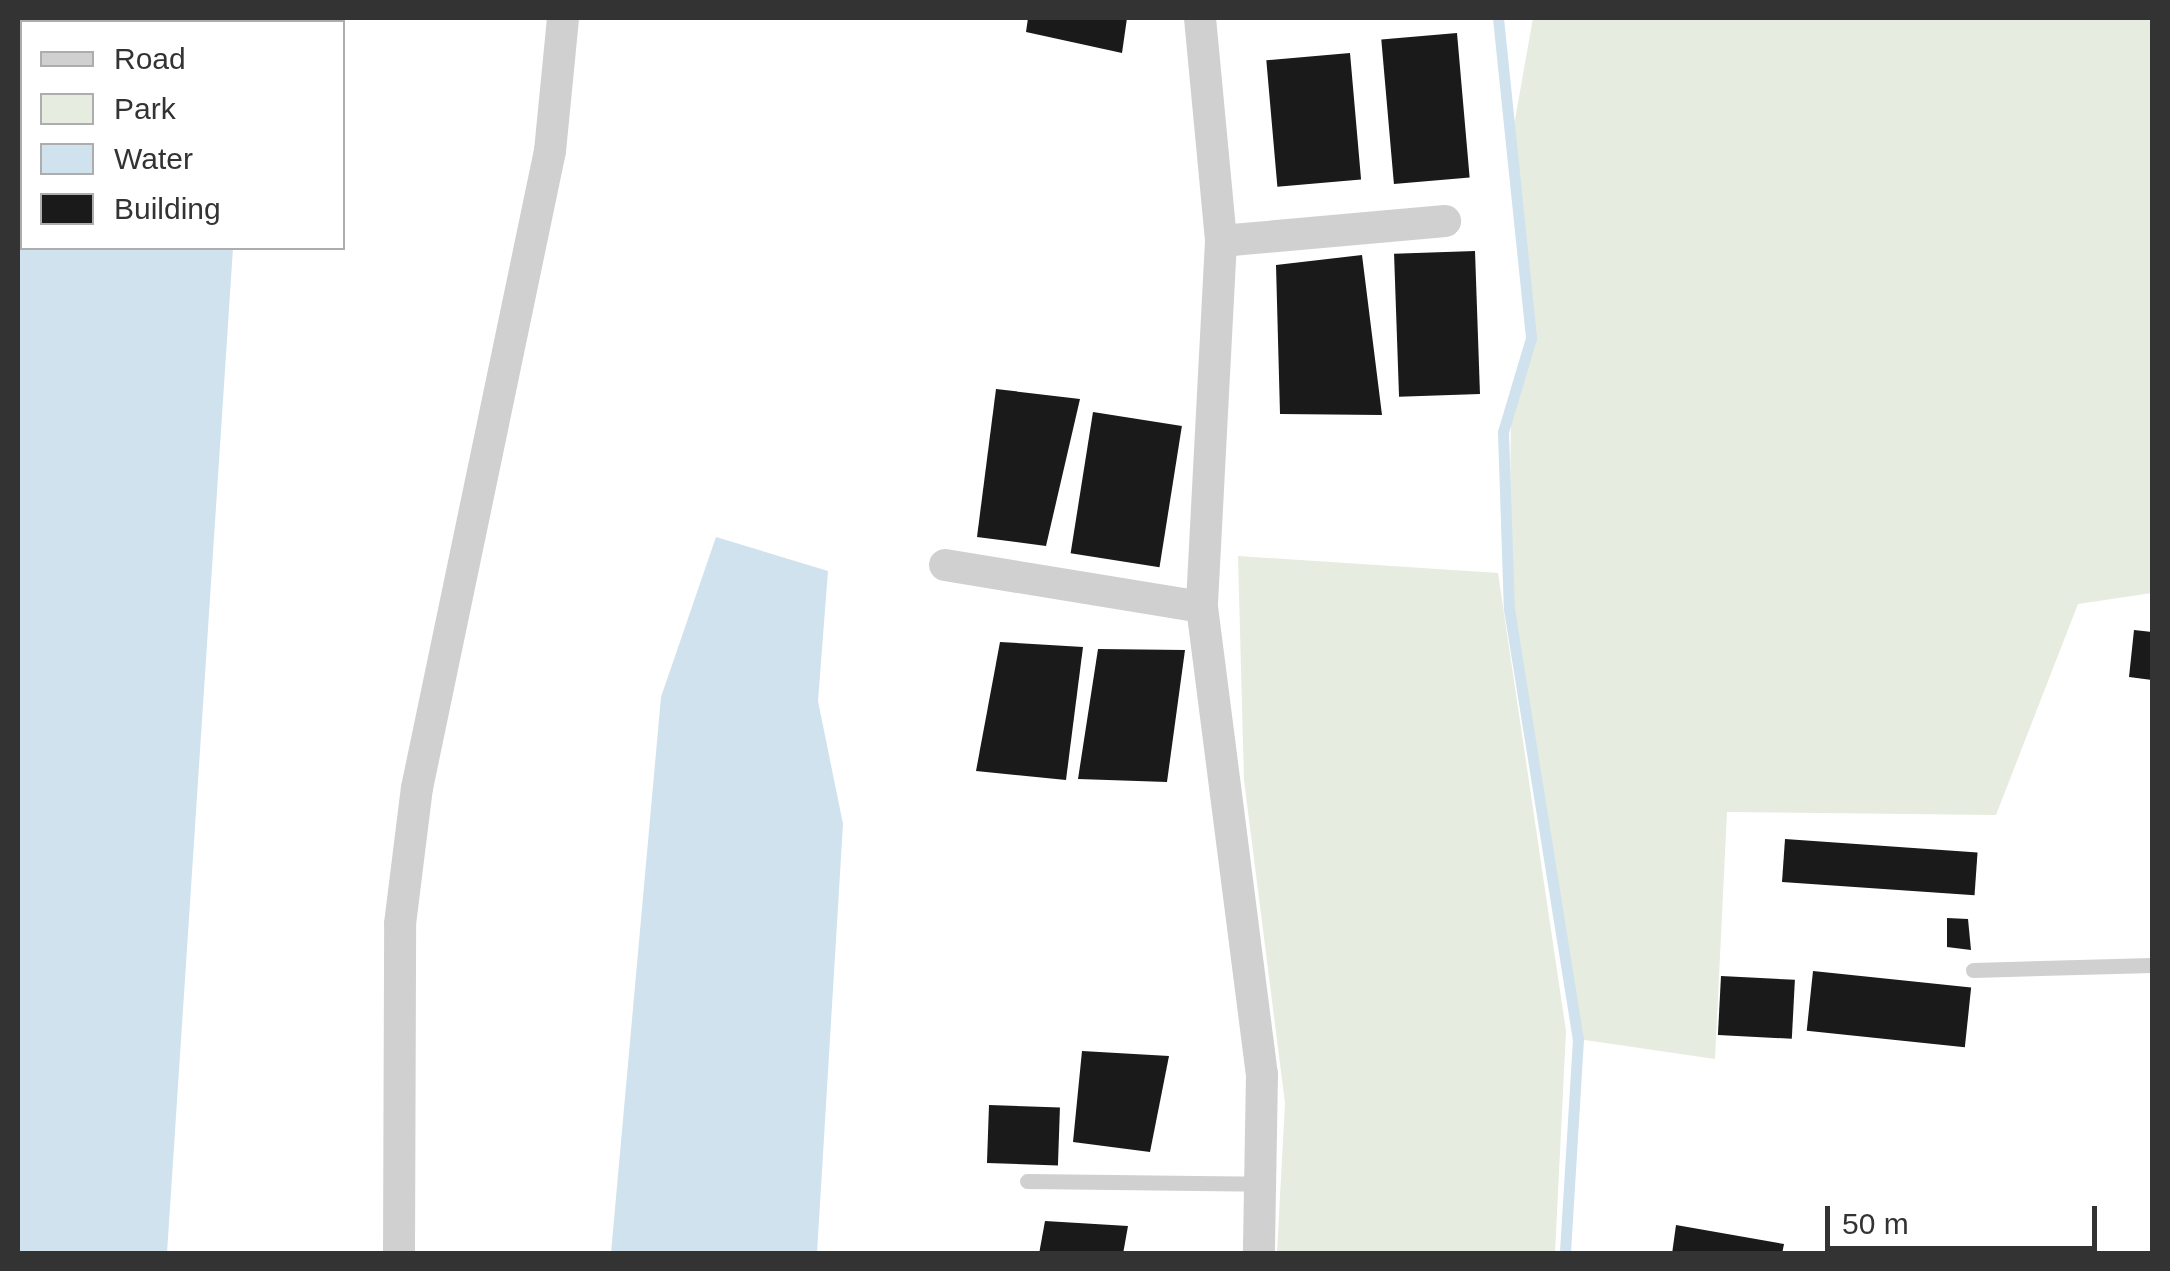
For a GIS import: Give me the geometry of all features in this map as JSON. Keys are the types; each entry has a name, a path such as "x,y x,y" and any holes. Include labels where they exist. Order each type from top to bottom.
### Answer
{"street":[{"path":"398,1254 400,924 416,788 550,150 563,18"},
{"path":"1200,18 1222,241 1202,607 1262,1074 1265,1184 1259,1254"},
{"path":"1222,241 1445,221"},
{"path":"945,565 1202,607"}],"lane":[{"path":"1972,970 2152,966"},
{"path":"1027,1180 1265,1184"}],"green space":[{"path":"1533,18 2152,18 2152,593 2078,604 1996,815 1727,812 1715,1059 1578,1039 1509,609 1511,406 1531,338 1513,131"},
{"path":"1238,556 1498,573 1566,1031 1555,1253 1277,1253 1285,1103 1244,780"}],"water":[{"path":"18,18 248,18 20,20 20,250 233,250 167,1253 18,1253"},
{"path":"716,537 828,571 818,701 843,824 817,1253 611,1253 661,697"}],"building":[{"path":"1028,18 1127,18 1122,53 1026,32"},
{"path":"1457,33 1470,177 1394,184 1381,40"},
{"path":"1350,53 1361,180 1277,187 1266,60"},
{"path":"1475,251 1480,394 1399,397 1394,254"},
{"path":"1362,255 1382,415 1280,414 1276,265"},
{"path":"996,389 1080,399 1046,546 977,537"},
{"path":"1093,412 1182,426 1160,567 1071,553"},
{"path":"2134,630 2152,632 2152,680 2129,677"},
{"path":"1000,642 1083,647 1066,780 976,771"},
{"path":"1098,649 1185,650 1167,782 1078,779"},
{"path":"1785,839 1978,852 1975,895 1782,882"},
{"path":"1947,918 1968,919 1971,950 1947,947"},
{"path":"1813,971 1971,988 1965,1047 1807,1031"},
{"path":"1721,976 1795,980 1792,1039 1718,1035"},
{"path":"1082,1051 1169,1056 1150,1152 1073,1142"},
{"path":"989,1105 1060,1107 1058,1165 987,1163"},
{"path":"1045,1221 1128,1226 1123,1254 1039,1254"},
{"path":"1676,1225 1784,1244 1782,1254 1672,1254"}],"waterway":[{"path":"1498,18 1531,338 1503,432 1509,609 1578,1039 1565,1254"}]}
